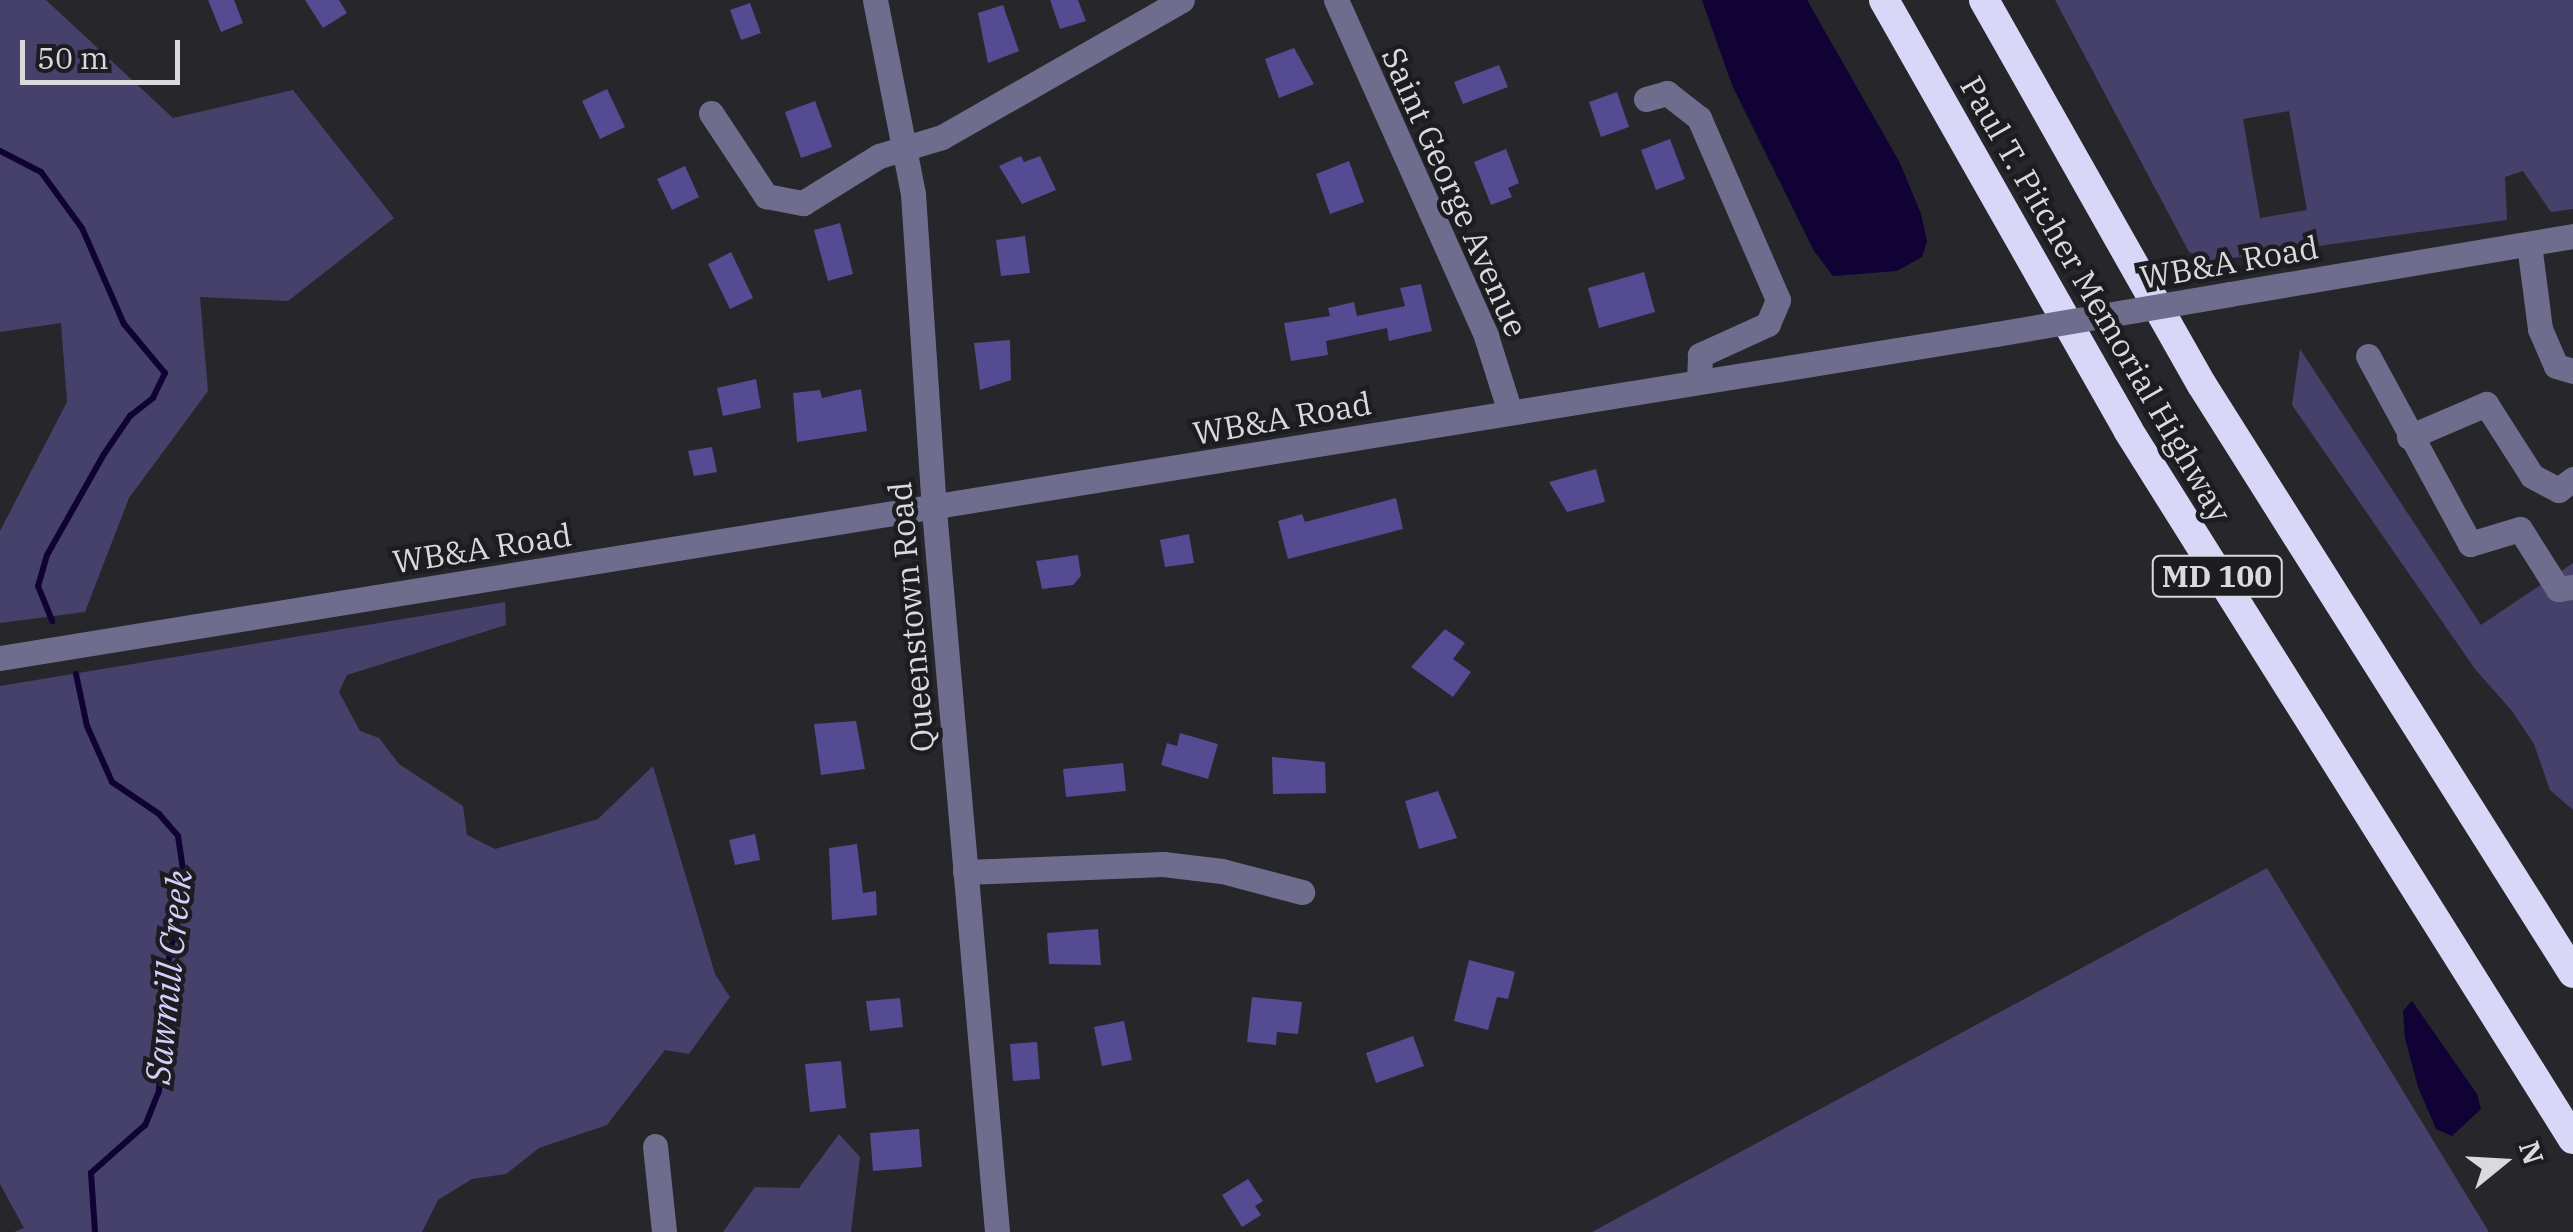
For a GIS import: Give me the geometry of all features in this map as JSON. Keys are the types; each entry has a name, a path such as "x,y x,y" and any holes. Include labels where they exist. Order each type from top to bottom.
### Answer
{"highway":[{"name":"Paul T. Pitcher Memorial Highway","path":"1884,0 2128,430 2573,1138"},
{"name":"Paul T. Pitcher Memorial Highway","path":"1984,0 2202,385 2573,973"}],"street":[{"name":"Queenstown Road","path":"875,0 908,149 934,510 997,1232"},
{"path":"711,113 761,191 780,203 804,202 879,156 942,138 1182,0"},
{"name":"Saint George Avenue","path":"1336,0 1486,336 1510,412"},
{"path":"1646,100 1667,93 1699,118 1778,300 1768,324 1700,354 1699,380"},
{"name":"WB&A Road","path":"0,658 934,510 2573,236"},
{"path":"2528,244 2540,328 2556,366 2573,370"},
{"path":"2368,356 2470,544 2520,528 2558,588 2573,587"},
{"path":"2409,437 2486,404 2532,476 2558,490 2573,479"},
{"path":"966,872 1163,864 1222,871 1302,892"},
{"path":"655,1146 664,1232"}],"shaded area":[{"path":"0,0 46,0 173,118 293,90 394,218 288,301 200,297 208,391 129,498 85,612 0,623 0,531 67,402 61,323 0,332"},
{"path":"1702,0 1807,0 1900,163 1921,214 1927,241 1922,257 1897,271 1833,276 1814,251 1732,85"},
{"path":"2055,0 2573,0 2573,209 2551,212 2523,171 2505,177 2507,220 2210,261 2189,252","holes":["2289,111 2307,210 2260,218 2243,119"]},
{"path":"2300,349 2481,625 2573,563 2573,810 2550,790 2534,744 2512,711 2475,669 2292,405"},
{"path":"505,602 506,625 347,675 339,692 360,731 379,738 399,764 463,806 467,835 495,849 598,819 653,766 715,974 730,997 689,1054 665,1050 607,1125 539,1148 506,1174 472,1179 438,1200 422,1232 14,1232 24,1228 0,1184 0,686"},
{"path":"2267,868 2489,1232 1592,1232"},
{"path":"2412,1001 2477,1094 2481,1109 2452,1136 2436,1129 2418,1087 2405,1038 2403,1011"},
{"path":"839,1134 860,1157 851,1232 723,1232 755,1187 799,1188"}],"building":[{"path":"208,0 234,0 243,23 221,32"},
{"path":"305,0 339,0 347,13 323,28"},
{"path":"1050,0 1078,0 1086,21 1060,29"},
{"path":"750,3 761,33 741,40 730,10"},
{"path":"1003,5 1019,51 988,63 978,13"},
{"path":"1294,48 1314,84 1279,98 1265,59"},
{"path":"1499,65 1508,87 1463,104 1454,82"},
{"path":"607,89 625,127 600,139 582,101"},
{"path":"1617,92 1629,127 1601,137 1589,102"},
{"path":"815,101 832,147 801,158 785,112"},
{"path":"1670,139 1685,179 1656,190 1641,150"},
{"path":"1506,149 1519,183 1508,188 1512,197 1491,205 1474,162"},
{"path":"1021,156 1024,162 1040,156 1056,190 1022,204 999,166"},
{"path":"1349,161 1364,202 1330,214 1316,174"},
{"path":"685,166 699,197 672,210 657,179"},
{"path":"840,223 853,274 828,281 814,230"},
{"path":"1025,236 1030,273 1001,276 996,240"},
{"path":"731,252 753,298 730,309 708,264"},
{"path":"1644,272 1655,312 1599,328 1588,288"},
{"path":"1421,284 1432,331 1389,341 1387,328 1326,341 1328,355 1291,361 1284,323 1330,316 1328,308 1354,302 1357,316 1405,306 1400,288"},
{"path":"1010,340 1011,380 980,390 974,343"},
{"path":"756,379 761,408 723,416 717,388"},
{"path":"861,389 867,431 797,442 793,393 820,390 822,398"},
{"path":"712,447 717,472 694,476 688,451"},
{"path":"1596,469 1605,502 1567,512 1549,482"},
{"path":"1396,498 1403,529 1288,559 1278,521 1302,514 1305,522"},
{"path":"1189,534 1194,563 1165,567 1160,540"},
{"path":"1078,555 1081,576 1073,585 1042,589 1036,561"},
{"path":"1445,629 1465,643 1453,659 1471,672 1453,697 1411,667"},
{"path":"856,721 865,769 821,775 814,724"},
{"path":"1180,733 1218,744 1208,779 1161,765 1167,743 1177,746"},
{"path":"1272,757 1325,762 1326,793 1273,794"},
{"path":"1123,763 1126,791 1066,797 1063,769"},
{"path":"1438,791 1457,838 1419,849 1405,801"},
{"path":"755,834 760,860 735,865 729,840"},
{"path":"857,844 863,893 876,891 877,915 832,920 829,848"},
{"path":"1098,929 1101,965 1049,964 1047,933"},
{"path":"1469,960 1515,972 1508,999 1497,997 1488,1030 1454,1021"},
{"path":"1252,997 1302,1002 1298,1034 1277,1032 1276,1045 1247,1042"},
{"path":"900,998 903,1027 870,1031 866,1001"},
{"path":"1124,1021 1132,1060 1102,1066 1094,1027"},
{"path":"1413,1036 1424,1066 1376,1083 1366,1053"},
{"path":"1037,1042 1040,1079 1013,1081 1010,1044"},
{"path":"841,1061 846,1108 810,1112 805,1064"},
{"path":"919,1129 922,1167 873,1171 870,1133"},
{"path":"1248,1179 1263,1201 1255,1206 1261,1215 1242,1227 1222,1195"}],"waterway":[{"name":"Sawmill Creek","path":"0,151 41,172 82,228 124,324 165,373 153,398 130,416 104,454 47,555 38,586 52,621"},
{"name":"Sawmill Creek","path":"76,674 87,726 112,782 159,814 178,836 185,883 164,982 159,1091 145,1125 91,1173 95,1232"}]}
